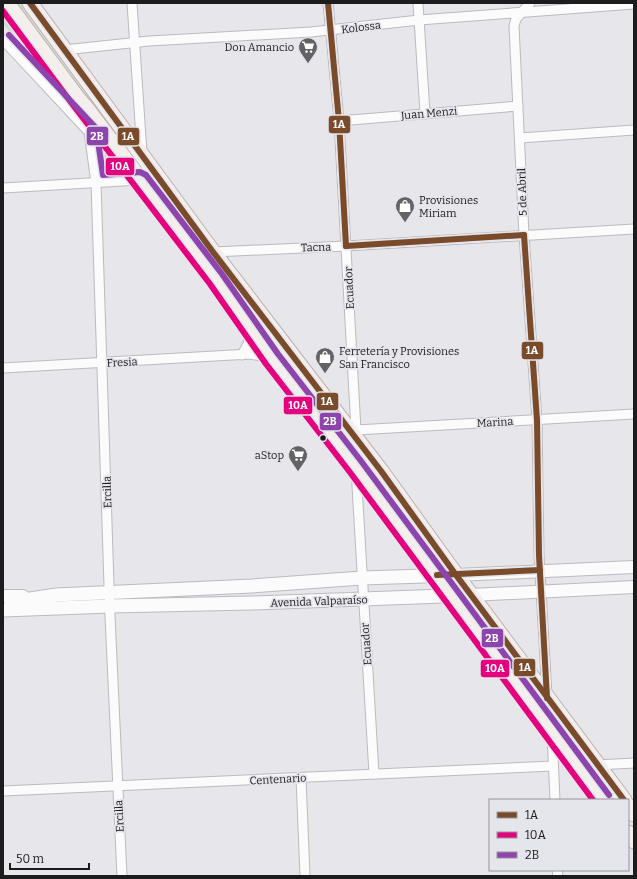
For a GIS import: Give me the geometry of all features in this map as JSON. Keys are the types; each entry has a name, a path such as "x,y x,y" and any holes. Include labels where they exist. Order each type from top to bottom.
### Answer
{"main road":[{"path":"7,3 216,279 272,359 355,466 603,799"},
{"path":"30,3 213,252 353,429 456,575 623,799"},
{"name":"Avenida Valparaíso","path":"3,604 56,595 252,586 362,578 456,575"},
{"name":"Avenida Valparaíso","path":"3,610 471,595"}],"street":[{"path":"132,3 142,156"},
{"name":"Ecuador","path":"328,3 340,121 353,429"},
{"path":"418,3 425,113"},
{"name":"5 de Abril","path":"530,3 522,12 514,26 524,235 537,420 540,570 547,698"},
{"name":"Kolossa","path":"64,50 135,42 330,30 419,20 634,4"},
{"path":"3,40 89,132"},
{"name":"Juan Menzi","path":"340,121 518,106"},
{"name":"Ercilla","path":"87,109 96,182 110,606 122,876"},
{"path":"520,138 634,130"},
{"path":"3,188 140,180"},
{"name":"Tacna","path":"213,252 346,246 634,229"},
{"path":"242,355 248,344 252,330"},
{"name":"Fresia","path":"3,368 242,355 259,355 272,359"},
{"name":"Marina","path":"353,429 634,414"},
{"name":"Ecuador","path":"355,466 374,774"},
{"name":"Avenida Valparaíso","path":"456,575 540,570 634,567"},
{"name":"Avenida Valparaíso","path":"471,595 634,587"},
{"name":"Avenida Valparaíso","path":"3,596 56,595"},
{"path":"552,731 555,799"},
{"path":"597,765 634,764"},
{"name":"Centenario","path":"3,791 553,766"},
{"path":"301,778 305,876"}],"green space":[{"path":"15,3 23,3 440,561 434,561"},
{"path":"3,8 83,110 84,121 31,55 3,24"},
{"path":"99,131 125,168 112,170 107,169 104,166 101,161 99,148"},
{"path":"475,606 615,799 609,799 470,607"}],"transit line":[{"name":"1A","path":"30,3 213,252 381,471 456,575 623,799"},
{"name":"1A","path":"328,3 339,121 346,246"},
{"name":"10A","path":"3,11 210,284 266,364 349,471 592,799"},
{"name":"2B","path":"9,35 96,128 103,175 140,172 146,175 222,274 278,354 361,461 609,795"},
{"name":"1A","path":"524,235 537,420 539,555 547,698"},
{"name":"1A","path":"346,246 524,235"},
{"name":"1A","path":"437,575 540,570"}],"place":[{"name":"Don Amancio","path":"308,64"},
{"name":"Provisiones Miriam","path":"405,223"},
{"name":"Ferretería y Provisiones San Francisco","path":"325,374"},
{"name":"aStop","path":"298,472"}]}
